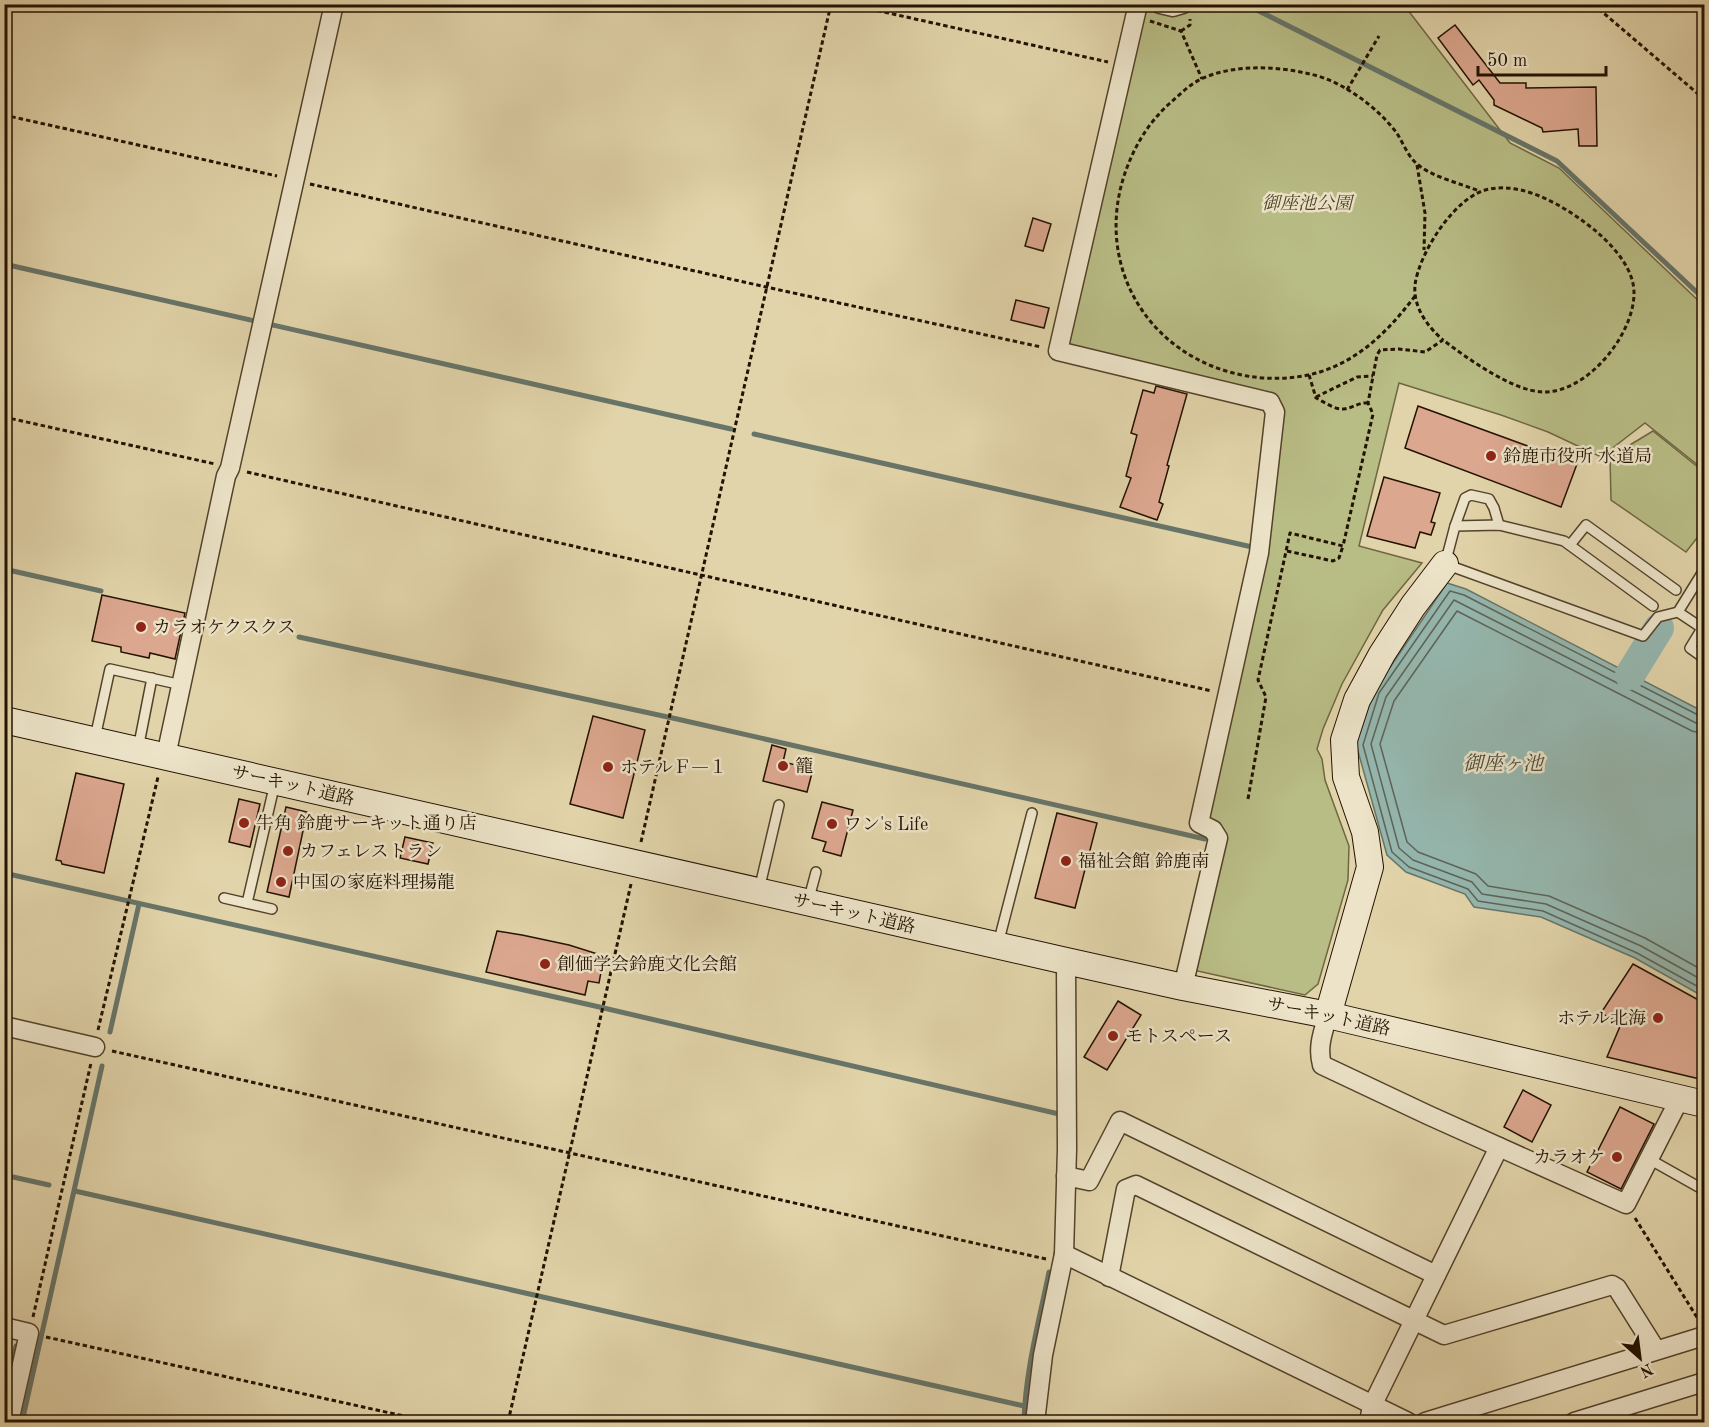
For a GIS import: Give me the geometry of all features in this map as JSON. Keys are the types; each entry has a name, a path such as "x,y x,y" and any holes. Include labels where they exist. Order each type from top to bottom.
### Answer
{"street":[{"path":"166,756 226,476 230,468 334,4"},
{"path":"1160,4 1173,7 1183,4"},
{"path":"1136,11 1058,351 1270,402 1275,412 1259,553 1199,824 1213,830 1218,838 1183,987"},
{"path":"1445,564 1413,606 1382,654 1358,700 1344,740 1346,777 1365,832 1370,867 1321,1039 1319,1054 1322,1065 1626,1204 1649,1159 1692,1101"},
{"name":"サーキット道路","path":"4,720 998,946 1183,987 1328,1015 1692,1101"},
{"path":"1035,1422 1042,1355 1063,1258 1066,1176 1066,961"},
{"path":"4,1026 95,1047"},
{"path":"1066,1176 1089,1181 1120,1121 1436,1275"},
{"path":"1370,1414 1499,1147"},
{"path":"1109,1277 1126,1189 1136,1185 1444,1335 1612,1285 1617,1288 1656,1350"},
{"path":"1063,1258 1109,1277 1370,1414 1408,1422"},
{"path":"4,1327 29,1333 9,1422"},
{"path":"1425,1422 1656,1350 1701,1328"},
{"path":"1582,1421 1704,1382"}],"lane":[{"path":"1499,525 1489,499 1471,495 1465,498 1445,564 1643,636 1658,617 1678,612 1703,626 1690,648 1704,658"},
{"path":"1455,526 1499,525 1564,541 1653,606"},
{"path":"1570,545 1586,525 1676,590"},
{"path":"1678,612 1704,570"},
{"path":"95,740 110,669 173,683"},
{"path":"137,750 152,678"},
{"path":"247,903 276,781"},
{"path":"758,891 779,805"},
{"path":"998,946 1032,813"},
{"path":"808,902 816,872"},
{"path":"224,898 272,909"},
{"path":"1649,1159 1704,1190"}],"path":[{"path":"508,1422 540,1291 831,4"},
{"path":"848,4 1124,66"},
{"path":"1593,4 1704,99"},
{"path":"1136,11 1182,31 1202,79"},
{"path":"1347,90 1379,36"},
{"path":"1416,295 1404,311 1373,342 1360,353 1335,366 1309,375 1275,378 1235,374 1209,366 1185,352 1168,340 1148,319 1136,301 1120,265 1115,218 1120,186 1140,139 1152,121 1189,87 1202,79 1248,68 1287,69 1313,74 1347,90 1376,110 1396,132 1417,164 1425,213 1424,252 1415,285 1423,318 1428,326 1469,359 1521,387 1544,392 1555,391 1582,380 1596,368 1618,340 1631,308 1634,293 1630,273 1621,258 1597,232 1569,213 1531,193 1498,188 1479,191 1448,181 1417,164"},
{"path":"4,115 1058,351"},
{"path":"1424,252 1454,211 1479,191"},
{"path":"1380,350 1399,349 1425,352 1443,340"},
{"path":"1373,342 1380,350"},
{"path":"1286,551 1334,561 1341,556 1373,414 1368,403 1380,350"},
{"path":"1309,375 1316,398 1338,409 1368,403"},
{"path":"1316,398 1357,377 1373,376"},
{"path":"4,417 1228,695"},
{"path":"1248,799 1266,697 1258,680 1290,533 1343,546"},
{"path":"29,1333 125,911 131,895 159,774 166,756"},
{"path":"95,1047 1063,1258"},
{"path":"1626,1204 1701,1328"},
{"path":"52,1338 431,1422"}],"green space":[{"name":"御座池公園","path":"1195,5 1404,5 1510,143 1559,168 1704,306 1704,470 1645,423 1601,457 1548,432 1399,383 1359,546 1422,563 1383,610 1342,684 1317,749 1322,759 1325,780 1349,846 1348,880 1318,984 1305,995 1193,970 1210,822 1208,816 1283,411 1072,351 1066,339 1141,9 1175,15"},
{"path":"1653,431 1704,472 1704,529 1686,552 1611,500 1610,457"}],"water":[{"name":"御座ヶ池","path":"1447,583 1466,589 1704,712 1704,997 1635,958 1541,917 1474,907 1465,894 1406,872 1387,855 1356,744 1374,691"}],"building":[{"path":"1455,25 1500,83 1526,83 1526,88 1596,87 1597,146 1579,146 1578,129 1543,132 1542,128 1494,105 1494,100 1479,80 1473,85 1438,38"},
{"path":"1033,218 1051,224 1043,251 1025,246"},
{"path":"1016,300 1049,308 1044,328 1011,320"},
{"path":"1156,386 1187,394 1167,465 1169,466 1159,502 1163,504 1157,520 1120,507 1131,478 1126,476 1137,435 1131,433 1143,390 1154,393"},
{"name":"鈴鹿市役所 水道局","path":"1418,406 1577,464 1561,507 1405,448"},
{"path":"1384,477 1440,493 1431,522 1435,523 1431,535 1420,532 1415,548 1367,536"},
{"name":"カラオケクスクス","path":"102,595 185,613 175,659 150,653 149,658 121,652 121,647 92,641"},
{"name":"ホテルＦ―１","path":"593,716 645,730 623,818 570,804"},
{"name":"籠","path":"772,745 786,749 783,762 813,769 807,792 763,781"},
{"path":"76,773 124,784 104,873 62,864 61,861 56,860"},
{"name":"牛角 鈴鹿サーキット通り店","path":"239,799 260,804 250,847 229,842"},
{"name":"ワン's Life","path":"822,802 853,810 841,856 823,851 826,842 812,838"},
{"path":"286,807 307,812 289,897 267,892"},
{"name":"福祉会館 鈴鹿南","path":"1057,813 1097,823 1075,908 1035,898"},
{"path":"405,837 433,843 428,864 400,858"},
{"name":"創価学会鈴鹿文化会館","path":"497,931 569,945 604,956 599,983 588,981 585,995 486,972"},
{"name":"ホテル北海","path":"1633,964 1704,1003 1704,1080 1607,1057 1621,1024 1601,1013"},
{"name":"モトスペース","path":"1118,1001 1141,1015 1107,1070 1084,1057"},
{"path":"1523,1090 1551,1105 1532,1142 1504,1127"},
{"name":"カラオケ","path":"1620,1107 1654,1124 1621,1189 1587,1172"}],"waterway":[{"path":"1245,4 1557,161 1704,299"},
{"path":"4,264 731,429"},
{"path":"754,434 1252,547"},
{"path":"4,569 101,591"},
{"path":"1630,675 1659,628"},
{"path":"299,637 677,719 1205,839"},
{"path":"4,873 595,1006 1059,1114 1059,1119"},
{"path":"110,1032 139,904"},
{"path":"22,1422 102,1066"},
{"path":"4,1175 49,1185"},
{"path":"75,1191 1024,1406"},
{"path":"1024,1422 1030,1365 1049,1272"},
{"path":"4,1396 16,1346"}],"place":[{"name":"鈴鹿市役所 水道局","path":"1491,456"},
{"name":"カラオケクスクス","path":"141,627"},
{"name":"籠","path":"783,766"},
{"name":"ホテルＦ―１","path":"608,767"},
{"name":"牛角 鈴鹿サーキット通り店","path":"244,823"},
{"name":"ワン's Life","path":"832,824"},
{"name":"カフェレストラン","path":"288,851"},
{"name":"福祉会館 鈴鹿南","path":"1066,861"},
{"name":"中国の家庭料理揚龍","path":"281,882"},
{"name":"創価学会鈴鹿文化会館","path":"545,964"},
{"name":"ホテル北海","path":"1658,1018"},
{"name":"モトスペース","path":"1113,1036"},
{"name":"カラオケ","path":"1617,1157"}]}
